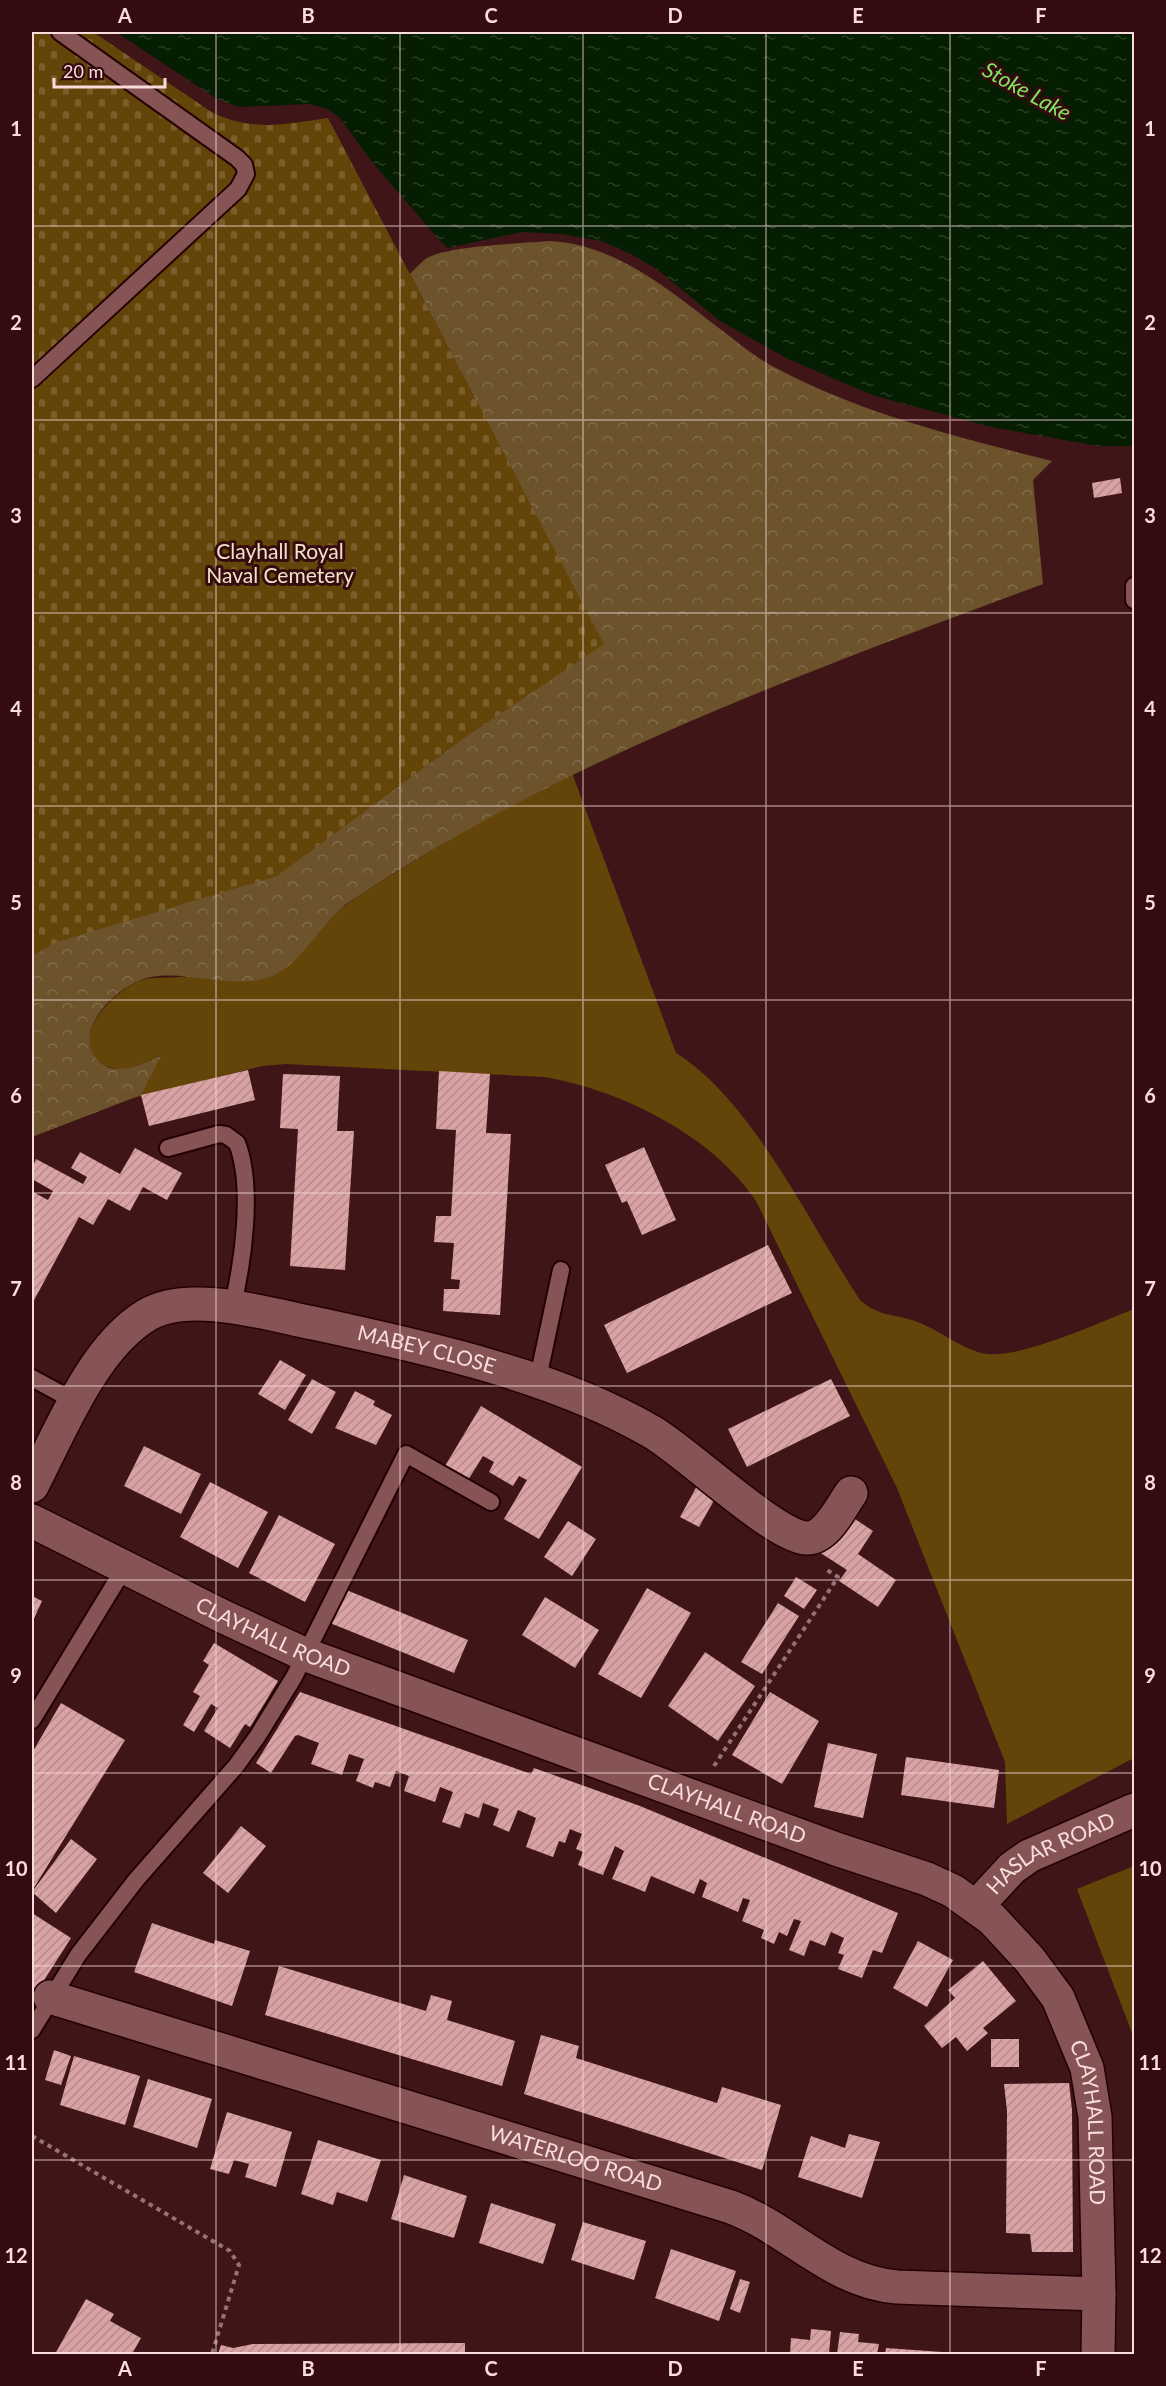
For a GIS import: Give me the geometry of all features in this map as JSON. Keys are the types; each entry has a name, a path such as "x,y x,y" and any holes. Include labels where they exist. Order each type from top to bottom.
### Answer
{"street":[{"name":"MABEY CLOSE","path":"32,1486 76,1402 108,1352 147,1315 166,1307 181,1305 232,1308 405,1344 537,1383 622,1415 656,1434 771,1522 790,1534 805,1538"},
{"path":"805,1538 821,1533 851,1493"},
{"name":"CLAYHALL ROAD","path":"32,1521 304,1654 836,1849 921,1877 953,1891 976,1907 1002,1928 1038,1969 1058,1998 1081,2048 1090,2081 1095,2117 1100,2295 1098,2355"},
{"name":"HASLAR ROAD","path":"976,1907 1012,1868 1029,1856 1134,1810"},
{"name":"WATERLOO ROAD","path":"50,1997 737,2210 769,2225 834,2268 864,2282 897,2287 1100,2295"}],"lane":[{"path":"32,379 238,189 246,174 244,165 237,158 60,32"},
{"path":"1134,586 1134,600"},
{"path":"168,1148 219,1134 226,1135 237,1143 244,1186 244,1228 241,1265 232,1308"},
{"path":"537,1383 561,1270"},
{"path":"32,1378 76,1402"},
{"path":"32,2030 50,1997 78,1955 136,1880 249,1750 289,1684 406,1454 491,1502"},
{"path":"32,1720 125,1567"}],"path":[{"path":"694,1796 838,1577 814,1562 805,1538"},
{"path":"32,2136 230,2252 239,2265 212,2355"}],"green space":[{"name":"Clayhall Royal Naval Cemetery","path":"32,32 93,32 213,113 228,119 257,125 270,125 328,118 604,644 457,743 277,876 57,942 32,956"},
{"path":"551,241 600,252 645,274 744,348 805,383 909,422 1052,461 1033,480 1043,584 862,652 684,724 597,763 511,806 427,853 345,905 291,964 270,977 240,982 181,976 151,977 126,988 114,997 94,1021 90,1034 90,1047 97,1059 111,1068 128,1068 161,1056 141,1095 32,1137 32,942 298,860 457,743 495,437 410,274 427,258 437,254 487,246"},
{"path":"572,773 676,1053 704,1074 755,1132 860,1300 879,1312 923,1324 972,1350 996,1354 1014,1352 1058,1339 1134,1309 1134,1758 1007,1824 1005,1762 897,1488 756,1201 737,1177 715,1156 690,1136 633,1105 573,1083 544,1077 286,1064 262,1066 129,1099 141,1095 160,1056 134,1067 117,1069 106,1066 96,1059 90,1049 89,1039 97,1018 113,999 131,985 148,979 210,973 301,954 328,918 364,892 488,816"},
{"path":"1134,1866 1134,2038 1077,1889"}],"water":[{"name":"Stoke Lake","path":"116,32 1134,32 1134,446 1098,446 991,427 872,395 788,359 720,321 658,270 631,254 601,241 562,234 522,232 448,248 372,162 339,117 327,109 310,104 240,107 217,99"}],"building":[{"path":"1120,478 1122,493 1094,498 1092,483"},
{"path":"248,1070 255,1100 149,1126 141,1095"},
{"path":"439,1071 490,1074 486,1133 511,1134 500,1315 443,1311 444,1289 459,1289 460,1280 451,1279 454,1243 434,1242 436,1216 451,1216 456,1130 436,1129"},
{"path":"283,1074 340,1076 337,1131 354,1131 345,1270 290,1266 298,1129 280,1128"},
{"path":"644,1147 676,1220 642,1235 627,1201 622,1203 605,1165"},
{"path":"135,1148 182,1173 167,1200 143,1187 130,1211 108,1199 93,1225 79,1217 32,1304 32,1194 33,1192 48,1200 53,1191 32,1179 32,1168 36,1159 83,1184 87,1177 71,1168 80,1152 120,1174"},
{"path":"768,1245 792,1293 627,1373 604,1325"},
{"path":"280,1360 306,1375 285,1410 258,1394"},
{"path":"312,1379 336,1392 312,1434 288,1420"},
{"path":"831,1379 850,1416 747,1467 728,1429"},
{"path":"355,1391 375,1401 373,1405 392,1415 376,1445 335,1428"},
{"path":"481,1406 582,1467 539,1539 504,1519 527,1480 519,1476 513,1486 489,1472 494,1462 483,1456 468,1480 445,1466"},
{"path":"144,1446 201,1474 181,1514 124,1486"},
{"path":"210,1482 268,1512 238,1568 180,1537"},
{"path":"698,1484 717,1495 699,1527 680,1517"},
{"path":"846,1513 873,1531 858,1554 896,1580 878,1607 839,1581 847,1570 819,1552"},
{"path":"279,1515 335,1544 305,1602 249,1573"},
{"path":"568,1521 596,1539 572,1576 544,1557"},
{"path":"796,1577 817,1590 804,1609 784,1596"},
{"path":"647,1588 691,1613 641,1698 598,1674"},
{"path":"344,1589 468,1640 454,1673 330,1623"},
{"path":"32,1596 42,1601 32,1623"},
{"path":"545,1597 599,1630 575,1668 522,1635"},
{"path":"778,1603 799,1616 762,1674 741,1662"},
{"path":"214,1643 278,1681 250,1727 245,1724 230,1748 204,1731 218,1708 211,1704 194,1732 183,1725 200,1696 193,1692 209,1665 203,1661"},
{"path":"705,1652 755,1686 718,1741 668,1706"},
{"path":"300,1692 531,1774 534,1768 640,1806 898,1913 882,1953 873,1950 862,1978 838,1969 844,1955 838,1953 844,1938 831,1932 825,1946 810,1940 804,1956 789,1950 801,1921 794,1919 787,1936 779,1932 774,1944 761,1938 764,1930 742,1921 750,1900 743,1898 738,1912 702,1897 707,1883 700,1879 694,1894 651,1876 645,1892 612,1879 624,1851 615,1846 603,1875 578,1865 583,1852 576,1849 582,1834 570,1829 565,1843 559,1841 553,1857 526,1847 536,1818 518,1810 509,1832 493,1825 499,1809 483,1803 479,1818 465,1813 460,1828 442,1822 453,1792 440,1787 435,1802 404,1791 409,1776 396,1771 390,1787 375,1782 373,1788 356,1781 364,1759 349,1754 342,1775 311,1764 319,1743 298,1735 295,1736 271,1773 256,1763"},
{"path":"770,1692 819,1721 782,1784 732,1755"},
{"path":"61,1703 125,1740 32,1891 32,1753"},
{"path":"828,1743 877,1754 863,1818 814,1807"},
{"path":"906,1757 999,1770 994,1808 901,1795"},
{"path":"241,1826 266,1846 228,1893 203,1873"},
{"path":"71,1839 97,1859 56,1913 32,1892"},
{"path":"32,1913 71,1938 32,1999"},
{"path":"152,1923 214,1944 215,1940 250,1951 232,2006 134,1972"},
{"path":"918,1941 953,1960 927,2007 893,1988"},
{"path":"983,1961 1016,2001 983,2028 988,2033 967,2051 956,2037 942,2048 924,2026 955,1998 948,1990"},
{"path":"279,1966 426,2011 431,1995 452,2001 447,2020 515,2041 502,2086 265,2015"},
{"path":"541,2035 579,2046 576,2058 717,2103 722,2087 781,2105 762,2170 524,2094"},
{"path":"991,2039 1019,2039 1019,2067 991,2067"},
{"path":"54,2050 71,2056 61,2085 45,2080"},
{"path":"74,2056 140,2076 125,2125 60,2105"},
{"path":"148,2079 212,2099 197,2148 133,2127"},
{"path":"1069,2083 1072,2110 1073,2252 1032,2252 1030,2234 1006,2233 1007,2111 1004,2084"},
{"path":"227,2112 292,2132 276,2187 245,2177 249,2164 234,2160 229,2174 210,2169"},
{"path":"849,2134 880,2142 862,2198 798,2177 811,2136 845,2148"},
{"path":"318,2140 381,2160 367,2202 337,2192 333,2205 301,2194"},
{"path":"404,2175 467,2196 454,2238 391,2219"},
{"path":"491,2203 556,2224 543,2264 479,2243"},
{"path":"583,2222 646,2241 634,2280 571,2260"},
{"path":"671,2249 736,2271 719,2321 655,2298"},
{"path":"740,2279 750,2282 740,2313 730,2309"},
{"path":"86,2299 114,2314 110,2321 141,2338 132,2354 55,2354"},
{"path":"811,2329 831,2331 829,2354 790,2354 791,2338 810,2340"},
{"path":"840,2332 859,2334 858,2342 879,2344 877,2354 837,2354"},
{"path":"465,2343 465,2354 218,2354 221,2345 233,2348 253,2344"},
{"path":"886,2348 942,2352 942,2354 885,2354"}]}
